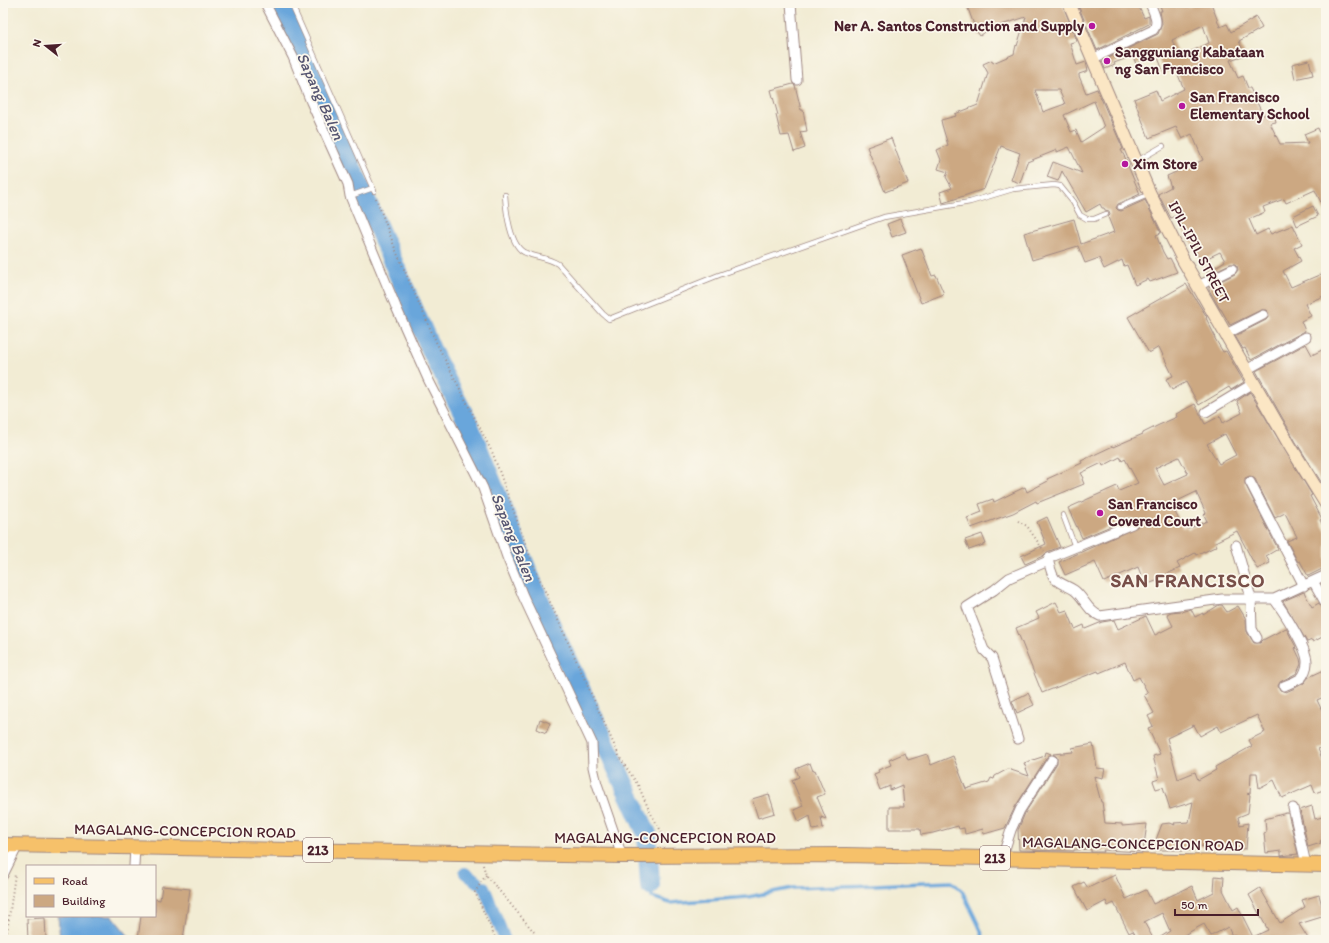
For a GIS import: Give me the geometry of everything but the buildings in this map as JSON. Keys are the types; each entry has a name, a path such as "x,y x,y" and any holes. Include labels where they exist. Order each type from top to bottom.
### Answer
{"main road":[{"name":"MAGALANG-CONCEPCION ROAD","path":"3,845 628,856 845,855 1326,864"}],"street":[{"path":"265,3 292,57 348,184 350,196 396,307 428,379 483,488 507,557 523,596 592,743 593,767 597,784 628,856"},
{"path":"791,3 796,80"},
{"name":"IPIL-IPIL STREET","path":"1069,3 1150,194 1183,260 1290,446 1326,504"},
{"path":"1092,59 1153,30 1157,22 1150,3"},
{"path":"1198,286 1232,269"},
{"path":"1226,334 1263,315"},
{"path":"1246,370 1306,337"},
{"path":"1206,412 1254,383"},
{"path":"1250,482 1304,586"},
{"path":"1018,739 992,658 984,650 967,606 994,590 1010,578 1075,547 1132,524"},
{"path":"1236,545 1251,598 1252,628 1257,638"},
{"path":"1049,560 1054,578 1074,590 1081,596 1094,614 1100,616 1222,599 1274,599 1304,586 1326,574"},
{"path":"1312,581 1326,604"},
{"path":"1274,599 1281,608 1304,649 1307,663 1306,670 1301,678 1284,686"},
{"path":"1002,858 1011,830 1020,810 1052,760"},
{"path":"1293,808 1306,864"},
{"path":"3,874 18,845"},
{"path":"134,865 135,847"}],"lane":[{"path":"291,3 373,190 350,196"},
{"path":"1136,161 1163,146"},
{"path":"505,195 507,212 517,248 524,253 549,258 558,264 609,319 719,275 884,216 970,202 1012,189 1054,185 1060,186 1073,202 1080,215 1087,219 1094,220 1106,214"},
{"path":"1120,207 1150,194"},
{"path":"1063,515 1075,547"}],"path":[{"path":"373,190 396,251 437,344 493,454 532,562 620,758 638,785 670,856"},
{"path":"1018,521 1026,526 1049,560"},
{"path":"480,853 486,875 534,932"},
{"path":"6,940 15,873"},
{"path":"486,875 475,892 496,940"}],"water":[{"path":"58,917 113,917 132,940 60,940"}],"waterway":[{"name":"Sapang Balen","path":"280,3 361,189"},
{"name":"Sapang Balen","path":"363,193 433,354 468,423 537,595 647,834 650,885"},
{"path":"465,873 477,882"},
{"path":"650,885 652,897 670,903 748,897 793,888 952,882 962,891 984,940"},
{"path":"484,887 505,940"}],"place":[{"name":"Ner A. Santos Construction and Supply","path":"1092,26"},
{"name":"Sangguniang Kabataan ng San Francisco","path":"1107,61"},
{"name":"San Francisco Elementary School","path":"1182,106"},
{"name":"Xim Store","path":"1125,164"},
{"name":"San Francisco Covered Court","path":"1100,513"}],"district":[{"name":"SAN FRANCISCO","path":"1188,580"}]}
